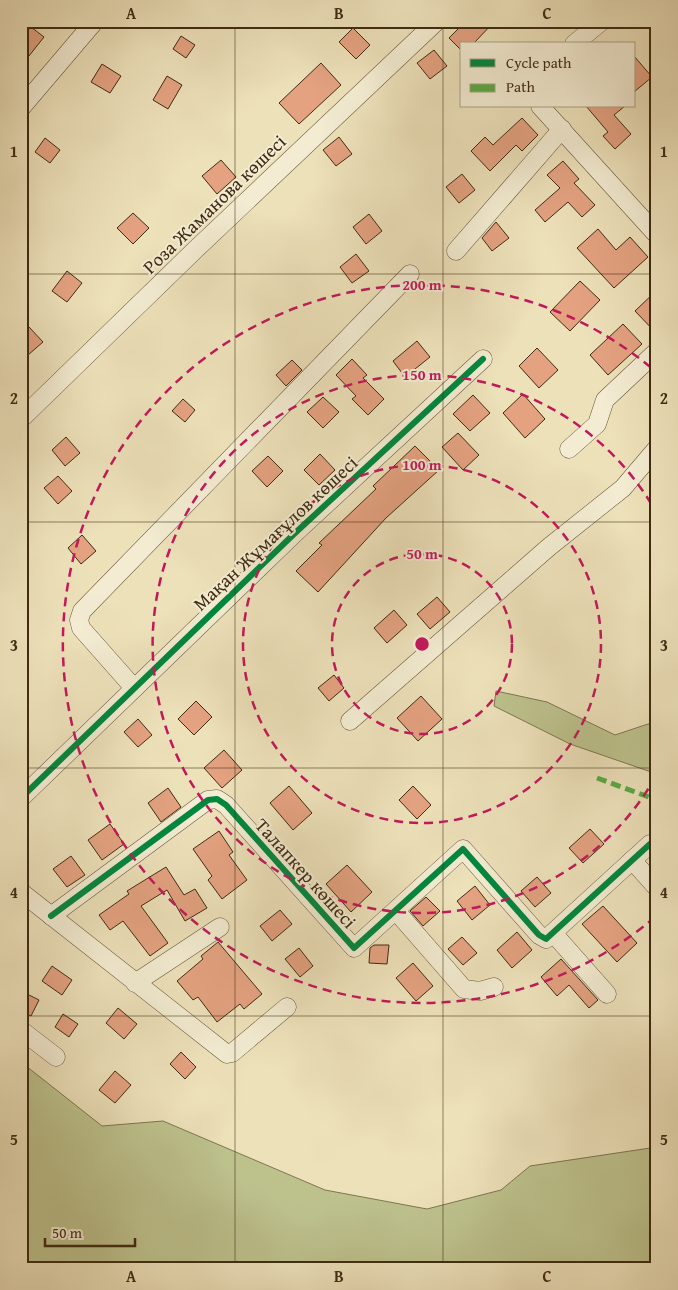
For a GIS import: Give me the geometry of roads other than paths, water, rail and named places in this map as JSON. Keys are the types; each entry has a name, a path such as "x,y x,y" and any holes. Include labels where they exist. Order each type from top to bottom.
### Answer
{"street":[{"path":"21,108 95,21"},
{"name":"Роза Жаманова көшесі","path":"21,419 194,250 437,21"},
{"path":"576,42 602,21"},
{"path":"542,108 657,235"},
{"path":"456,251 562,129"},
{"path":"134,688 80,628 79,620 82,611 410,274"},
{"path":"569,449 597,424 605,400 657,351"},
{"name":"Мақан Жұмағұлов көшесі","path":"21,798 294,534 483,359"},
{"path":"350,722 550,547 623,488 657,448"},
{"name":"Талапкер көшесі","path":"51,916 208,800 217,800 226,805 354,948 463,849 540,935 546,939 553,933"},
{"path":"607,994 553,933 650,844"},
{"path":"632,860 657,888"},
{"path":"21,892 227,1054 232,1053 286,1007"},
{"path":"396,910 464,989 480,992 494,987"},
{"path":"135,983 220,927"},
{"path":"21,1030 56,1057"}]}
